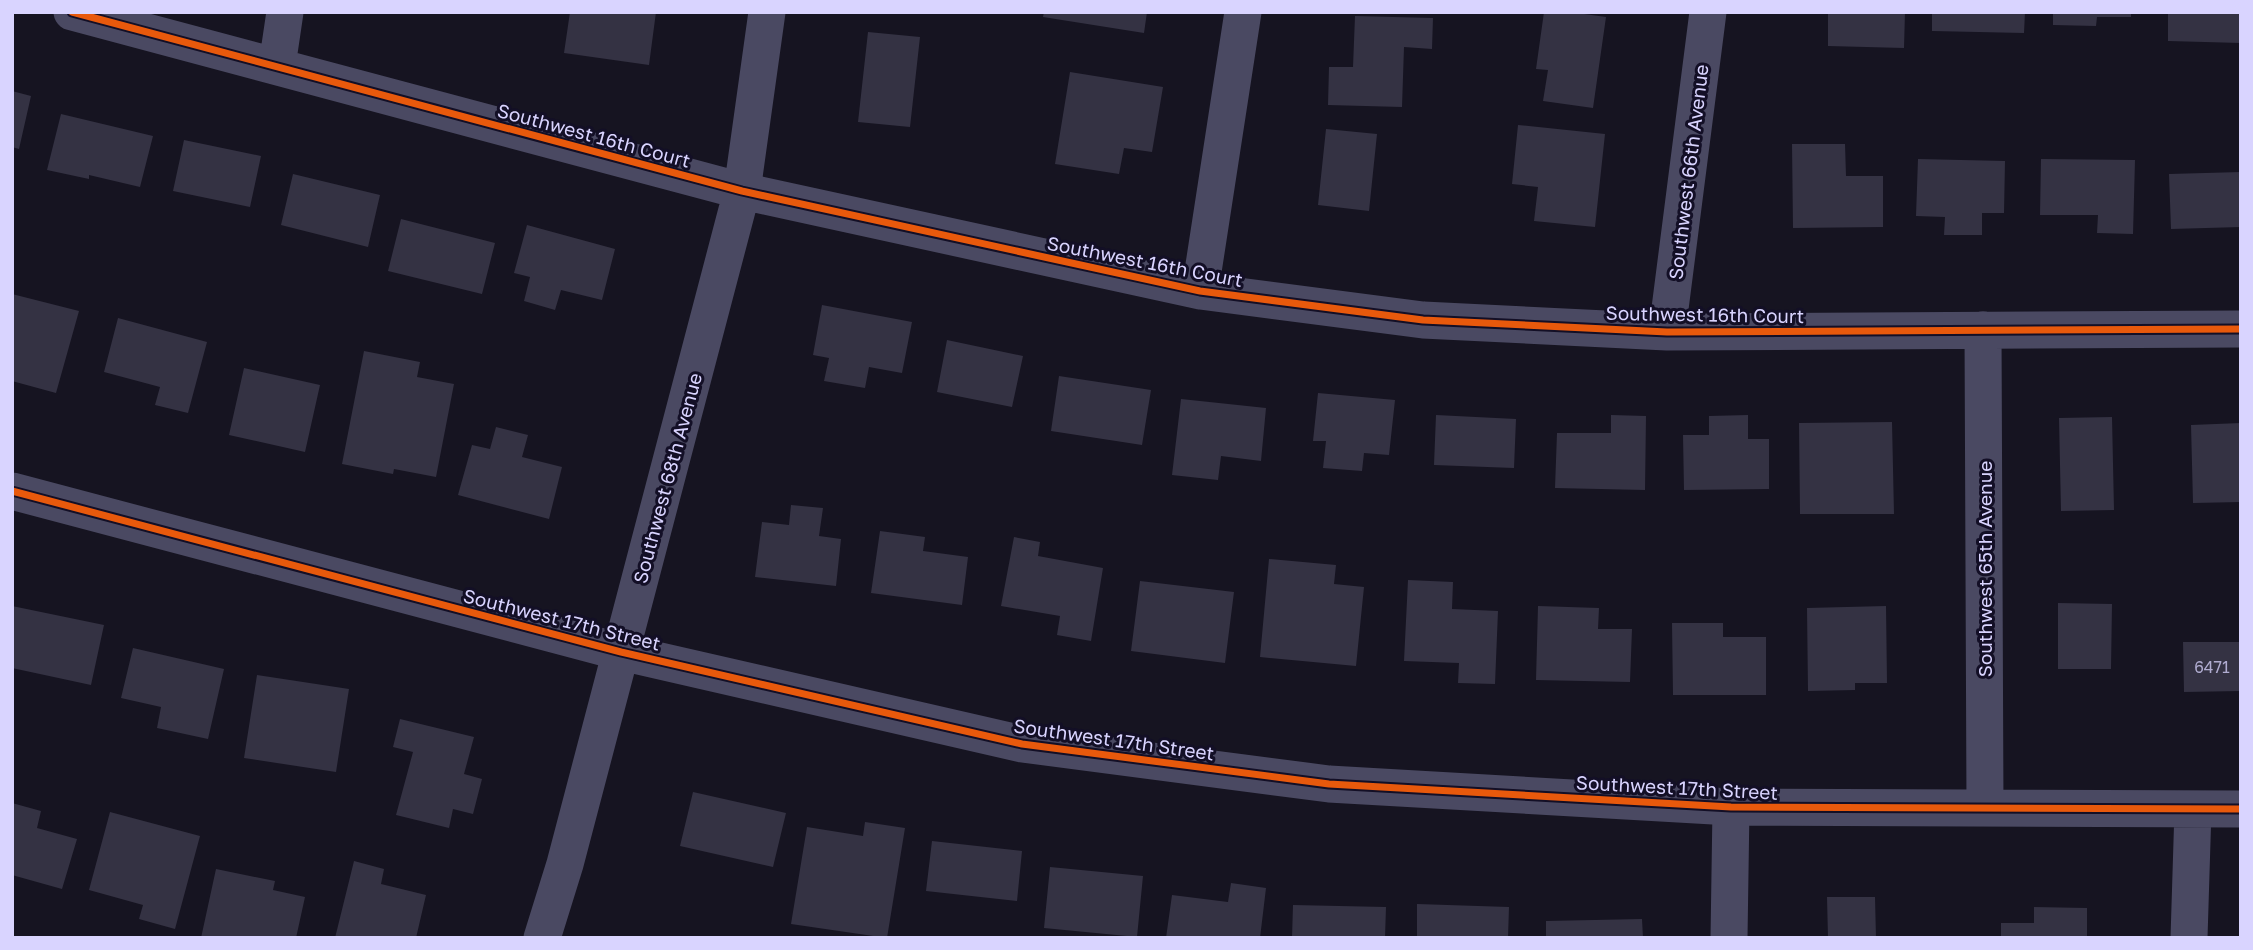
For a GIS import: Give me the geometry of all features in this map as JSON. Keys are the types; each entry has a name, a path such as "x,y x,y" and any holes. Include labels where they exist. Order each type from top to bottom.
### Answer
{"street":[{"name":"Southwest 16th Court","path":"72,12 742,191 1200,291 1423,320 1668,332 2241,329"},
{"path":"277,66 285,12"},
{"name":"Southwest 68th Avenue","path":"542,938 565,864 742,191 767,12"},
{"path":"1200,291 1243,12"},
{"name":"Southwest 66th Avenue","path":"1668,332 1707,12"},
{"name":"Southwest 65th Avenue","path":"1983,330 1985,808"},
{"name":"Southwest 17th Street","path":"12,491 621,652 1022,744 1329,784 1731,807 2241,809"},
{"path":"1729,938 1731,807"},
{"path":"2189,938 2193,809"}],"building":[{"path":"570,12 656,12 649,65 564,53"},
{"path":"1044,12 1147,12 1144,33 1043,17"},
{"path":"1544,12 1606,17 1593,108 1543,101 1548,70 1536,69"},
{"path":"1828,12 1905,12 1904,48 1828,46"},
{"path":"1932,12 2025,12 2024,33 1932,31"},
{"path":"2053,12 2131,12 2131,17 2097,17 2096,26 2053,25"},
{"path":"2168,12 2241,12 2241,43 2168,41"},
{"path":"1355,16 1433,18 1432,49 1404,47 1402,107 1328,105 1329,67 1353,67"},
{"path":"868,32 920,37 910,127 858,122"},
{"path":"1070,72 1163,87 1152,152 1124,148 1119,174 1055,164"},
{"path":"12,91 31,96 19,149 12,147"},
{"path":"61,114 153,136 140,187 89,175 89,179 47,170"},
{"path":"1518,125 1605,134 1595,227 1534,221 1538,187 1512,184"},
{"path":"1326,129 1377,134 1369,211 1318,205"},
{"path":"184,140 261,156 250,207 173,191"},
{"path":"1792,144 1845,144 1846,176 1883,176 1883,227 1793,228"},
{"path":"1918,159 2005,161 2004,213 1982,213 1982,235 1944,235 1945,217 1916,216"},
{"path":"2041,159 2135,160 2133,234 2097,233 2098,215 2040,215"},
{"path":"2241,172 2241,227 2171,229 2169,174"},
{"path":"293,174 380,195 368,247 281,225"},
{"path":"401,219 495,243 482,294 388,271"},
{"path":"527,225 615,249 602,300 561,290 555,310 524,301 530,277 514,273"},
{"path":"12,294 79,311 56,393 12,381"},
{"path":"822,305 912,322 902,373 869,367 865,388 824,381 829,358 813,355"},
{"path":"118,318 207,342 188,413 155,405 160,387 104,372"},
{"path":"947,340 1023,356 1012,407 937,392"},
{"path":"364,351 420,362 417,377 454,384 436,477 394,469 393,474 342,464"},
{"path":"244,368 320,385 305,452 229,435"},
{"path":"1059,376 1151,390 1142,445 1051,431"},
{"path":"1318,393 1395,400 1389,455 1364,453 1362,471 1323,468 1326,441 1313,441"},
{"path":"1181,399 1266,408 1261,461 1221,456 1218,480 1172,475"},
{"path":"1436,415 1516,419 1514,468 1434,465"},
{"path":"1611,415 1646,416 1645,490 1555,488 1557,433 1611,433"},
{"path":"1748,415 1748,439 1769,439 1769,489 1684,490 1683,435 1709,435 1709,416"},
{"path":"2112,417 2114,510 2061,511 2059,418"},
{"path":"1892,422 1894,514 1800,514 1799,423"},
{"path":"2241,423 2241,502 2193,503 2191,425"},
{"path":"496,427 528,435 522,457 562,467 549,519 458,495 472,445 490,449"},
{"path":"791,505 823,508 819,536 841,539 836,586 755,577 762,522 789,525"},
{"path":"880,531 925,537 923,551 968,557 962,605 871,593"},
{"path":"1014,537 1040,542 1038,556 1103,568 1091,641 1057,635 1060,616 1001,606"},
{"path":"1269,559 1336,565 1334,584 1364,587 1356,666 1260,657"},
{"path":"1408,580 1453,582 1452,609 1498,611 1495,684 1458,683 1459,663 1404,661"},
{"path":"1140,581 1234,592 1225,663 1131,651"},
{"path":"2058,603 2112,604 2111,669 2058,669"},
{"path":"12,606 104,625 91,685 12,668"},
{"path":"1538,606 1599,608 1598,629 1632,629 1630,682 1536,680"},
{"path":"1886,606 1887,683 1855,683 1855,690 1808,691 1807,608"},
{"path":"1672,623 1723,623 1723,637 1766,637 1766,695 1673,695"},
{"path":"2183,642 2241,642 2241,691 2184,692"},
{"path":"133,648 224,669 208,739 157,728 161,707 121,698"},
{"path":"257,675 349,689 336,772 244,758"},
{"path":"400,719 474,737 464,774 482,779 473,814 453,809 449,828 396,815 413,752 393,747"},
{"path":"693,792 786,813 773,867 680,846"},
{"path":"12,803 41,811 37,828 77,839 62,889 12,875"},
{"path":"110,812 200,836 175,929 139,919 143,905 89,890"},
{"path":"865,822 905,828 887,938 791,924 807,827 863,836"},
{"path":"932,841 1022,851 1017,901 926,891"},
{"path":"354,861 384,869 381,884 426,895 416,938 335,938"},
{"path":"1050,867 1143,876 1137,937 1044,928"},
{"path":"216,869 275,881 273,890 305,897 296,938 201,938"},
{"path":"1231,883 1266,888 1260,938 1166,938 1172,895 1228,902"},
{"path":"1827,897 1875,897 1876,938 1828,938"},
{"path":"1417,904 1509,907 1508,938 1417,938"},
{"path":"1293,905 1386,907 1385,938 1292,938"},
{"path":"2034,907 2087,908 2087,938 2001,938 2001,923 2034,923"},
{"path":"1642,919 1643,938 1546,938 1546,921"}],"cycle path":[{"path":"72,12 742,191 1200,291 1423,320 1667,332 2241,329"},
{"path":"12,491 621,652 1022,744 1329,784 1731,807 2241,809"}]}
